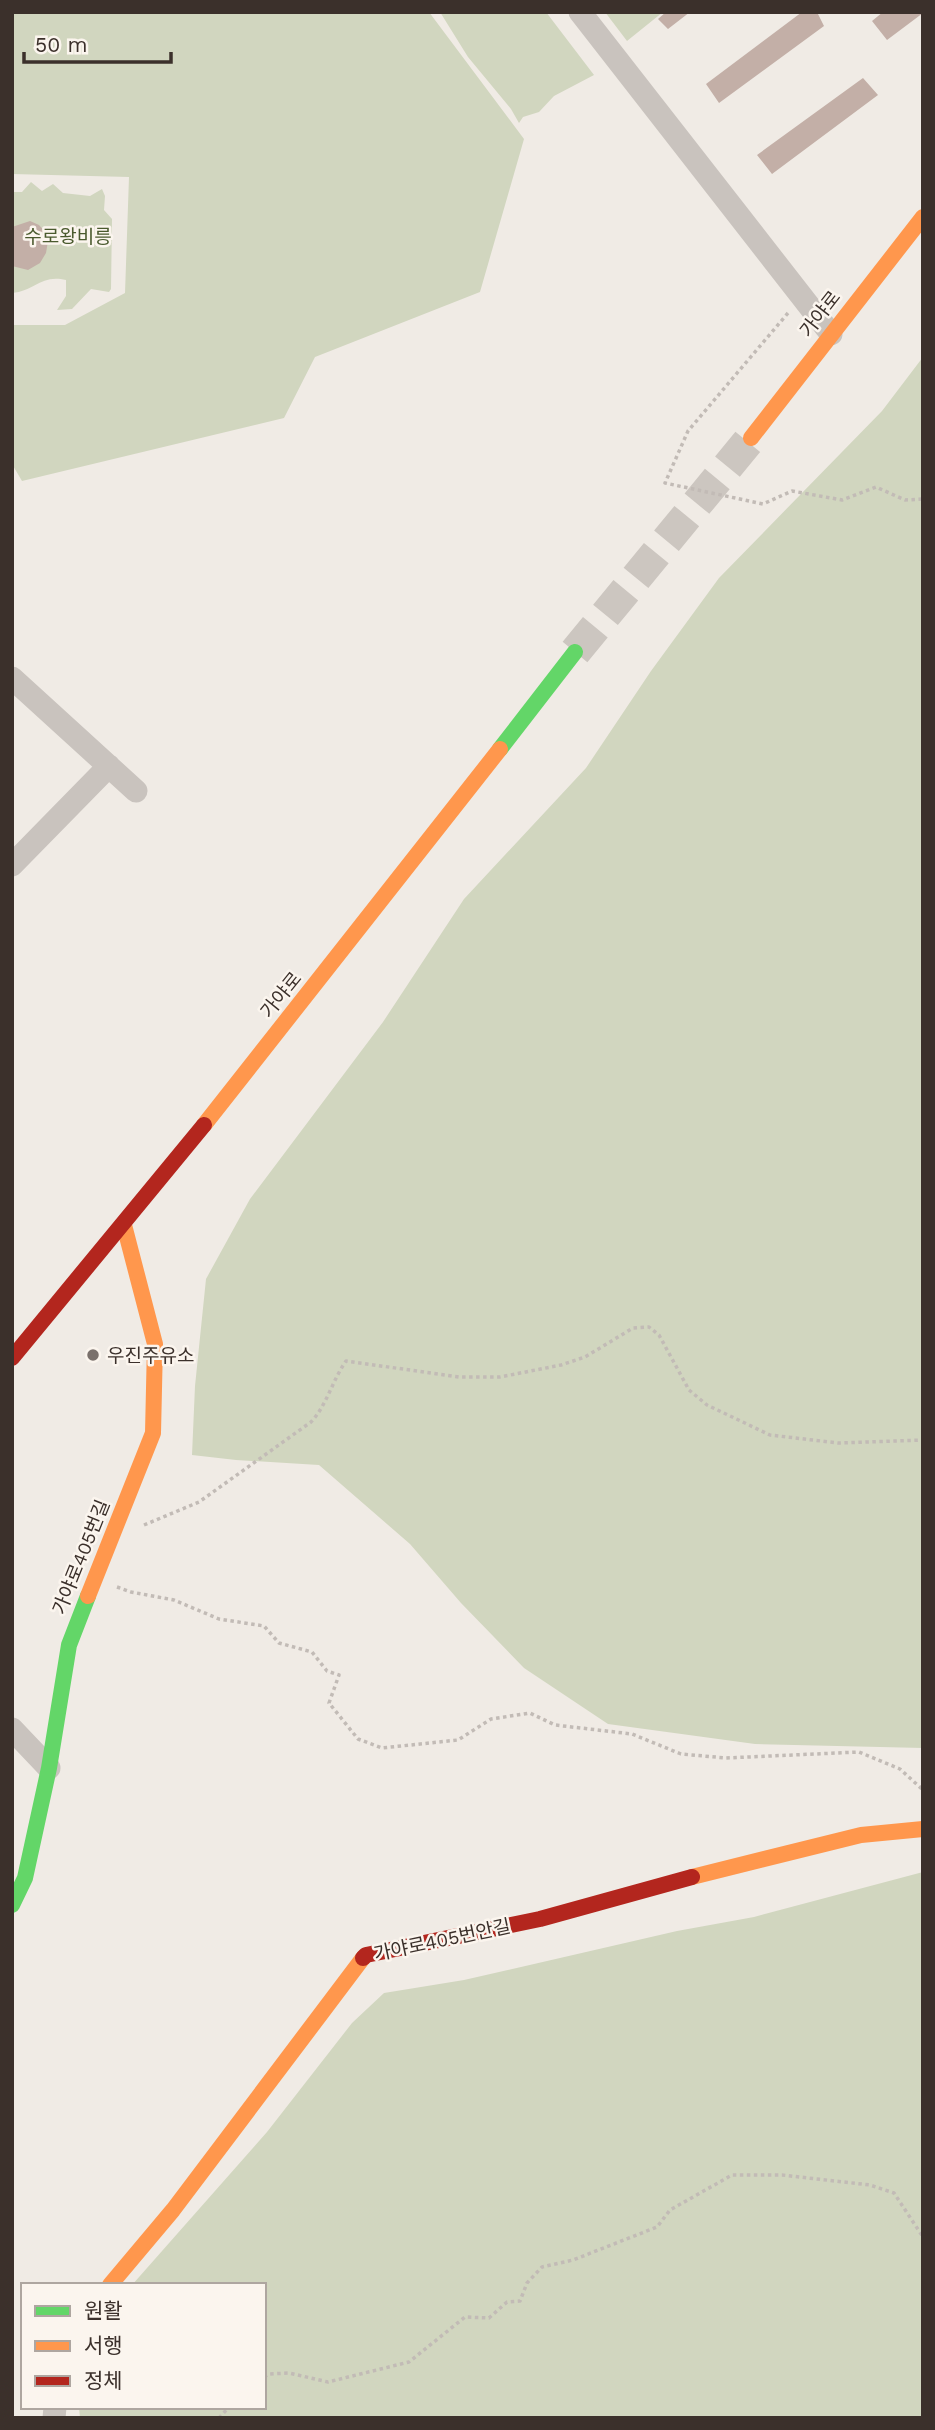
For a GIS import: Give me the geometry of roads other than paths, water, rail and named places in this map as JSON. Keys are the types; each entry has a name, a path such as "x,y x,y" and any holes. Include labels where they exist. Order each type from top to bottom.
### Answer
{"street":[{"path":"580,12 831,334"},
{"name":"가야로","path":"751,438 923,217"},
{"name":"가야로","path":"12,1358 124,1225 399,881 575,652"},
{"path":"12,678 136,791"},
{"path":"12,865 109,766"},
{"name":"가야로405번길","path":"12,1905 25,1878 49,1768 69,1645 153,1433 155,1344 124,1225"},
{"path":"12,1729 49,1768"},
{"name":"가야로405번안길","path":"112,2283 173,2210 366,1955 540,1919 758,1859 861,1835 923,1829"}],"tunnel":[{"path":"575,652 751,438"}],"place":[{"name":"우진주유소","path":"93,1355"}],"park label":[{"name":"수로왕비릉","path":"68,236"}]}
